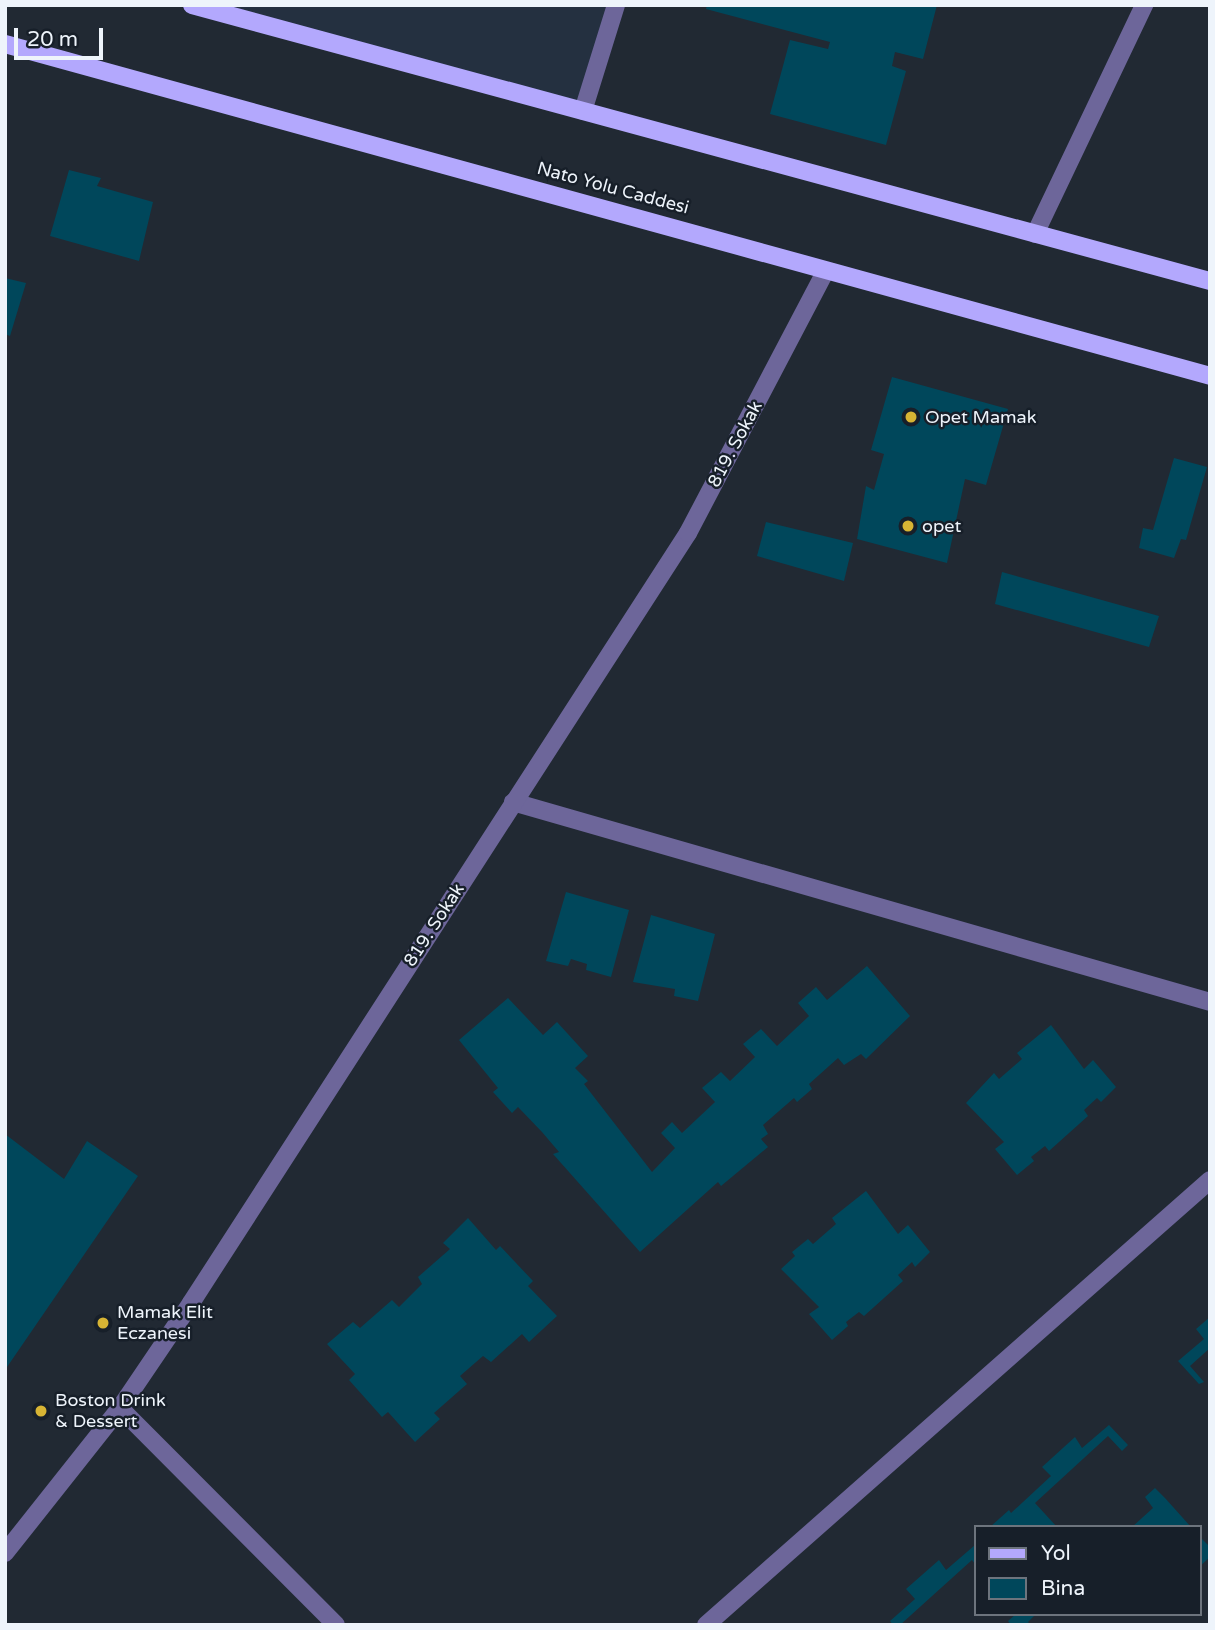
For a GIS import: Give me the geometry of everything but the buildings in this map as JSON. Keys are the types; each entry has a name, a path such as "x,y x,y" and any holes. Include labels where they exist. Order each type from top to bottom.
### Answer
{"main road":[{"path":"192,5 1210,281"},
{"name":"Nato Yolu Caddesi","path":"5,44 711,236 825,272 1210,376"}],"street":[{"path":"583,111 617,5"},
{"path":"1035,234 1144,5"},
{"name":"819. Sokak","path":"5,1553 120,1408 688,533 825,272"},
{"path":"513,802 1210,1002"},
{"path":"706,1625 1210,1180"},
{"path":"120,1408 336,1625"}],"shaded area":[{"path":"192,5 616,5 583,111"}],"place":[{"name":"Opet Mamak","path":"911,417"},
{"name":"opet","path":"908,526"},
{"name":"Mamak Elit Eczanesi","path":"103,1323"},
{"name":"Boston Drink & Dessert","path":"41,1411"}]}
